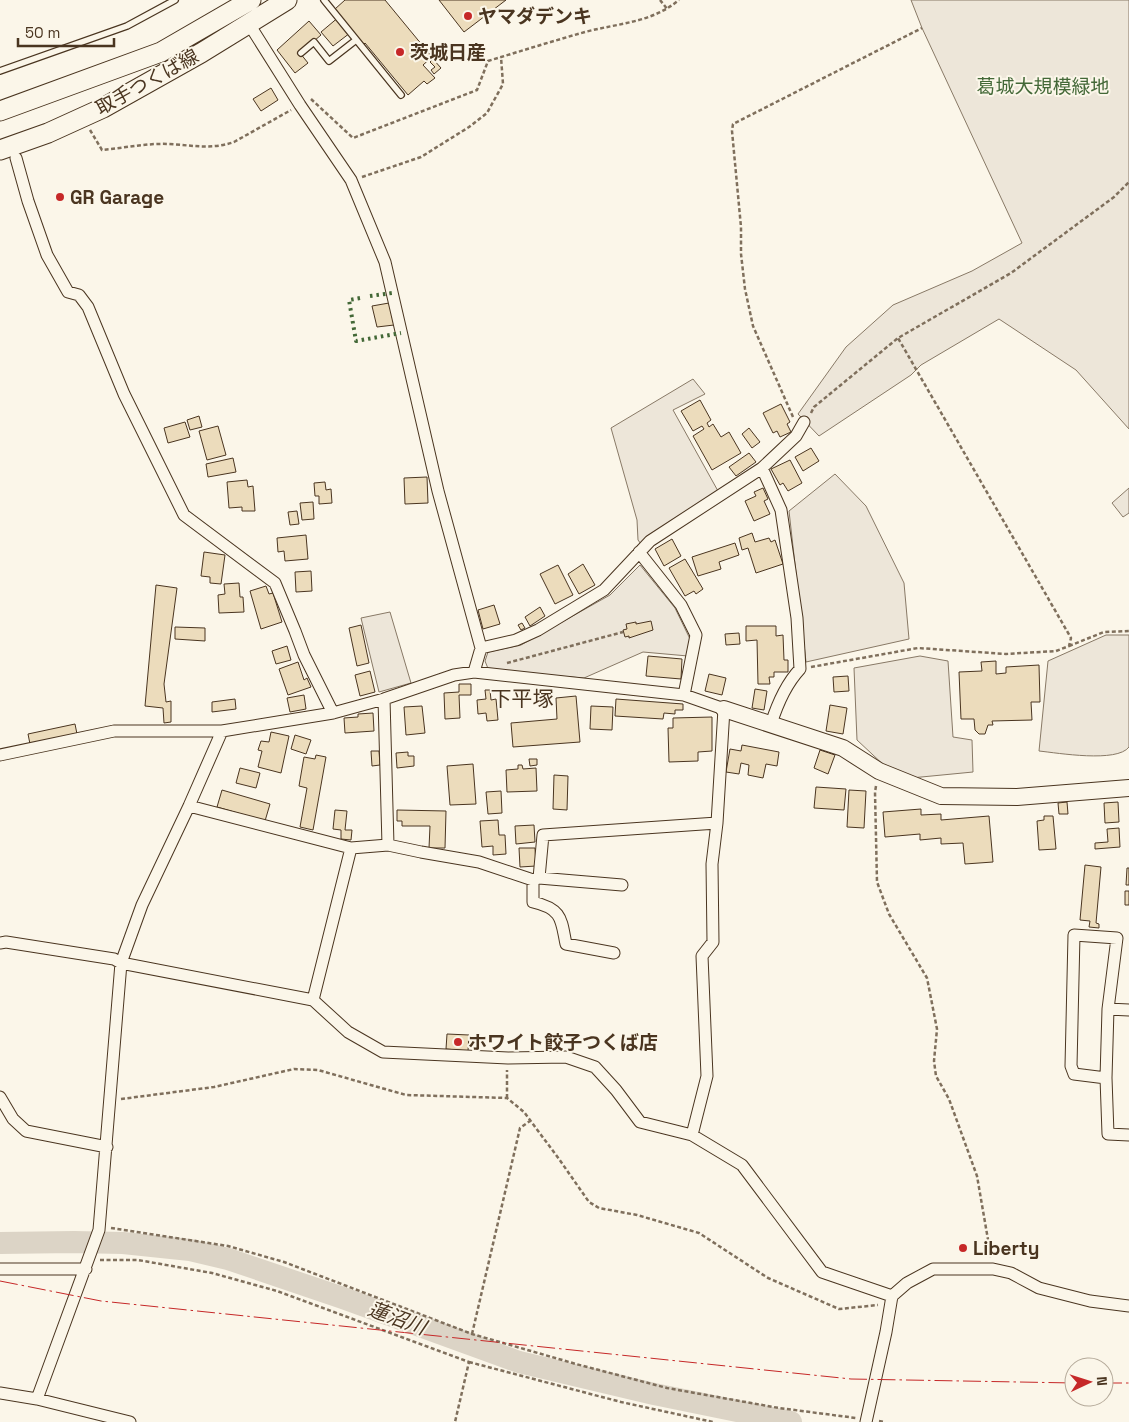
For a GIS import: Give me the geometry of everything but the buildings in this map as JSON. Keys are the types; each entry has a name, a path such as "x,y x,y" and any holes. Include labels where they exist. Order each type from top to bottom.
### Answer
{"main road":[{"name":"取手つくば線","path":"8,154 103,108 287,0"},
{"name":"取手つくば線","path":"0,111 162,52 239,5"}],"street":[{"path":"249,24 300,105 351,180 385,262 438,491 481,648 474,672"},
{"path":"8,154 28,201 47,255 68,292 79,295 88,307 124,394 184,515 275,583 304,655 333,713"},
{"path":"481,648 516,640 538,630 604,590 650,541 762,468 796,436 804,422"},
{"path":"762,468 781,510 797,618 800,669 793,677 775,710 770,724"},
{"path":"639,552 681,606 696,635 684,695"},
{"path":"0,755 114,732 222,731 333,713 384,699 454,675 474,672 684,695 843,748 879,771 941,796 1017,797 1129,788"},
{"path":"384,699 388,845"},
{"path":"692,1135 707,1076 702,956 713,942 712,864 717,823 724,709"},
{"path":"37,1399 99,1228 121,964 142,905 222,731"},
{"path":"189,806 351,848 388,845 479,862 536,879 622,885"},
{"path":"614,953 566,944 562,920 556,912 533,902 543,836 717,823"},
{"path":"313,1000 351,848"},
{"path":"1106,1078 1074,1074 1071,1066 1074,935 1129,938"},
{"path":"1117,938 1108,1009 1106,1078 1108,1134 1129,1135"},
{"path":"0,943 6,942 114,959 121,964 313,1000 348,1032 384,1052 508,1058 566,1057 595,1067 616,1090 640,1122 692,1135 742,1165 822,1272 892,1296"},
{"path":"1108,1009 1129,1010"},
{"path":"0,1097 13,1119 26,1131 107,1147"},
{"path":"0,1269 88,1262"},
{"path":"866,1420 886,1332 892,1296 907,1283 933,1269 993,1268 1011,1273 1039,1288 1090,1300 1129,1306"},
{"path":"0,1393 37,1399 130,1422"}],"lane":[{"path":"0,71 127,26 175,0"},
{"path":"324,0 401,95"},
{"path":"301,54 314,42 329,61 356,40"}],"path":[{"path":"660,0 668,10"},
{"path":"89,129 102,150 167,144 204,148 234,142 312,99 353,138 477,90 488,61 586,32 648,18 668,10 680,0"},
{"path":"796,436 795,422 753,326 745,289 742,227 732,131 733,124 922,28"},
{"path":"351,180 421,157 462,132 487,113 503,84 501,57"},
{"path":"804,422 814,407 898,338 1011,273 1114,197 1129,182"},
{"path":"898,338 1071,638 1069,646"},
{"path":"800,669 918,648 1006,654 1056,651 1104,632 1129,631"},
{"path":"501,664 624,632"},
{"path":"879,771 875,792 877,882 889,914 926,978 937,1029 934,1061 936,1076 949,1099 977,1176 993,1268"},
{"path":"507,1098 508,1058"},
{"path":"109,1100 214,1087 294,1069 318,1070 406,1095 507,1098 524,1112 589,1202 599,1208 636,1215 699,1233 768,1278 839,1309 879,1304 892,1296"},
{"path":"472,1334 520,1128 530,1121"},
{"path":"99,1228 228,1246 284,1262 472,1334 667,1388 788,1409 885,1422"},
{"path":"88,1262 138,1260 212,1274 277,1290 469,1362 621,1402 713,1422"},
{"path":"455,1422 469,1362"}],"green space":[{"name":"葛城大規模緑地","path":"911,0 1129,0 1129,429 1076,370 999,319 921,365 911,375 819,436 798,414 846,347 893,305 972,271 1022,243 922,28"},
{"path":"693,379 705,394 673,410 718,491 641,544 638,540 637,520 611,428"},
{"path":"835,474 866,506 904,583 909,639 806,662 789,511"},
{"path":"1129,488 1129,513 1123,517 1112,503"},
{"path":"640,565 675,608 690,639 688,656 643,652 584,678 489,671 485,661 488,652 521,645 610,595"},
{"path":"390,612 411,683 379,692 361,618"},
{"path":"1106,635 1129,635 1129,747 1113,755 1100,756 1039,751 1048,661"},
{"path":"920,656 948,661 953,737 972,740 973,772 911,778 888,769 857,740 854,668"}],"waterway":[{"name":"蓮沼川","path":"0,1243 123,1243 190,1250 228,1259 343,1298 519,1362 654,1394 791,1422"}],"hedge":[{"path":"370,296 392,293"},
{"path":"360,298 349,300 356,341 401,333"}],"power":[{"path":"0,1281 101,1301 851,1379 1064,1383"},
{"path":"1114,1383 1129,1383"}],"place":[{"name":"ヤマダデンキ","path":"468,16"},
{"name":"茨城日産","path":"400,52"},
{"name":"GR Garage","path":"60,197"},
{"name":"ホワイト餃子つくば店","path":"458,1042"},
{"name":"Liberty","path":"963,1248"}],"district":[{"name":"下平塚","path":"522,698"}]}
